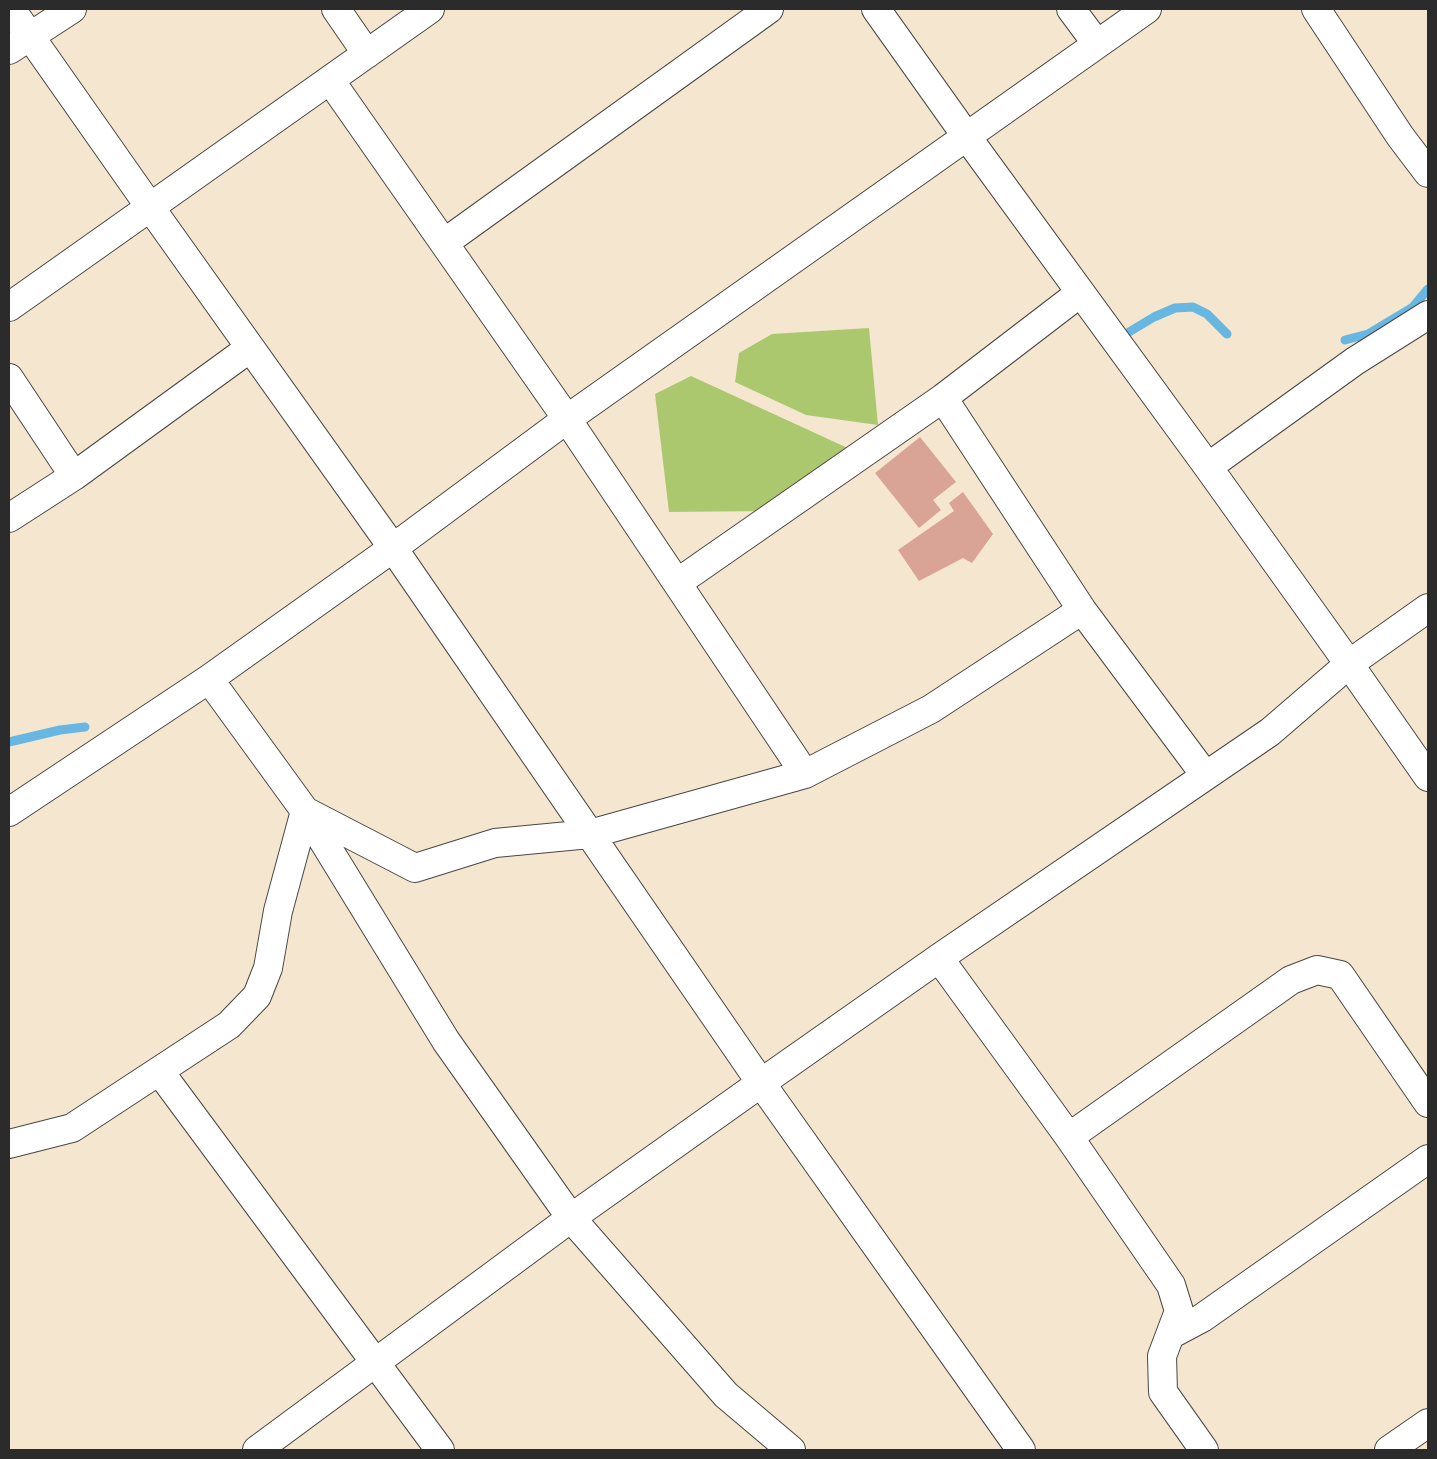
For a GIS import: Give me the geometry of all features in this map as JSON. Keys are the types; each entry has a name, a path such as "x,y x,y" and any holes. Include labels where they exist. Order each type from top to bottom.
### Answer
{"street":[{"path":"11,9 20,43 150,208 393,548 761,1082 1021,1450"},
{"path":"20,43 72,9"},
{"path":"336,9 367,54"},
{"path":"9,307 430,9"},
{"path":"444,242 769,9"},
{"path":"876,9 1080,293 1208,467 1428,778"},
{"path":"1071,9 1096,44"},
{"path":"9,812 209,679 393,548 567,419 1148,9"},
{"path":"1316,9 1400,136 1428,173"},
{"path":"330,80 567,419 805,774"},
{"path":"678,584 943,398 1080,293"},
{"path":"1208,467 1355,360 1428,315"},
{"path":"9,518 74,476 250,348"},
{"path":"9,378 74,476"},
{"path":"943,398 1082,610 1205,775"},
{"path":"256,1450 571,1218 761,1082 1270,732 1349,664 1428,608"},
{"path":"305,811 415,868 495,843 590,834 805,774 931,710 1082,610"},
{"path":"209,679 305,811 446,1041 571,1218 726,1395 791,1450"},
{"path":"9,1144 72,1128 229,1025 257,996 268,968 278,911 305,811"},
{"path":"939,958 1069,1137 1171,1286 1179,1311 1162,1356 1163,1392 1204,1450"},
{"path":"1069,1137 1291,980 1317,970 1340,975 1428,1102"},
{"path":"160,1072 440,1450"},
{"path":"1170,1335 1202,1318 1428,1159"},
{"path":"1389,1450 1428,1423"}],"green space":[{"path":"869,328 878,425 806,415 735,382 739,353 772,334"},
{"path":"691,376 852,450 771,511 669,512 655,394"}],"building":[{"path":"920,437 956,482 933,500 941,510 919,528 875,473"},
{"path":"963,492 993,534 972,563 963,558 919,581 898,550 954,511 949,503"}],"waterway":[{"path":"1345,340 1368,334 1413,307 1428,289"},
{"path":"1129,332 1154,317 1175,308 1193,307 1207,314 1227,334"},
{"path":"9,742 60,730 85,727"}]}
